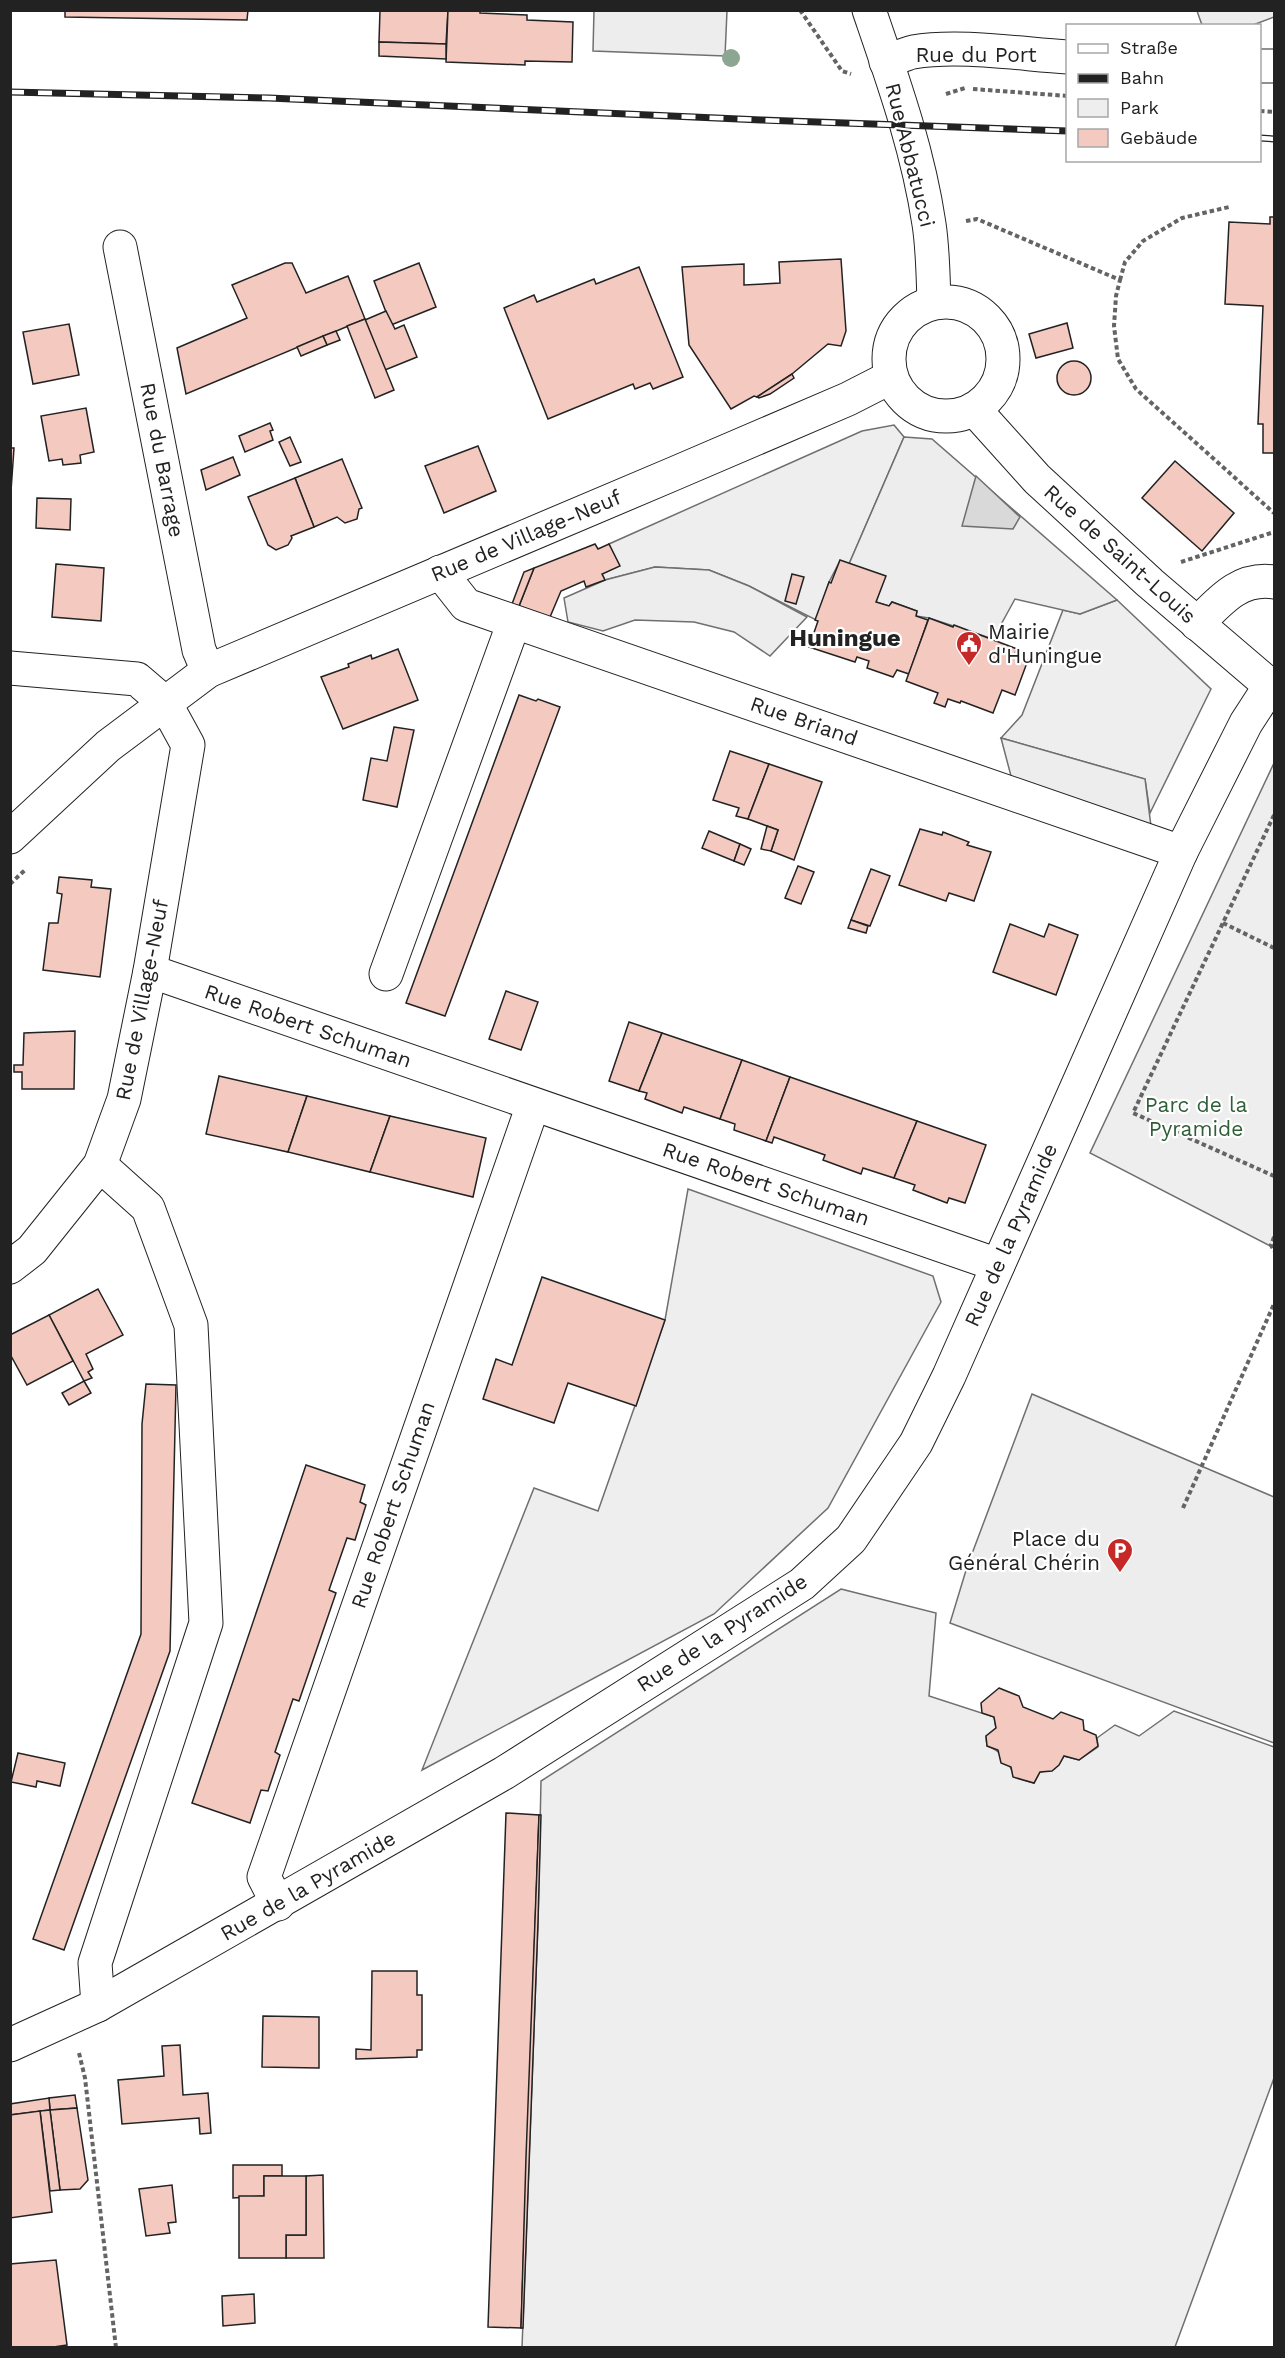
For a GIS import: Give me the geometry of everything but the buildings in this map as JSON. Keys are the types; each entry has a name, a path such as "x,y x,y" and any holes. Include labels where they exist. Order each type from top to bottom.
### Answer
{"street":[{"name":"Rue Abbatucci","path":"868,10 907,124 923,189 929,227 934,302"},
{"name":"Rue du Port","path":"889,69 912,52 971,50 1066,57"},
{"name":"Rue du Barrage","path":"120,246 199,650 208,671"},
{"path":"934,302 955,303 975,310 991,324 1000,342 1003,363 998,383 986,400 974,409 952,416 922,412 903,398 891,377 888,353 896,330 912,312 934,302"},
{"name":"Rue de Village-Neuf","path":"10,837 108,746 208,671 684,470 848,399 891,377"},
{"name":"Rue de Saint-Louis","path":"974,409 1037,479 1150,583 1272,688"},
{"name":"Rue Briand","path":"440,572 466,605 1181,852"},
{"path":"1197,624 1228,593 1260,580 1275,582"},
{"path":"386,974 514,622"},
{"path":"10,668 137,679 165,702"},
{"name":"Rue de la Pyramide","path":"10,2045 85,2011 278,1904 504,1773 802,1584 851,1539 916,1443 949,1376 1181,852 1246,723 1272,688"},
{"name":"Rue de Village-Neuf","path":"10,1267 32,1250 100,1165 124,1099 150,971 188,745 165,702"},
{"name":"Rue Robert Schuman","path":"150,971 998,1265"},
{"name":"Rue Robert Schuman","path":"278,1904 264,1877 533,1105"},
{"path":"85,2011 95,1963 206,1623 191,1325 148,1208 100,1165"}],"path":[{"path":"800,10 842,71 858,75 889,69"},
{"path":"946,94 963,88 1066,96"},
{"path":"1229,207 1182,218 1143,241 1125,262 1116,296 1113,326 1118,359 1136,388 1275,513"},
{"path":"929,227 977,219 1120,280"},
{"path":"1150,583 1180,562 1275,532"},
{"path":"1275,815 1133,1113 1275,1176"},
{"path":"1223,923 1275,948"},
{"path":"1275,1238 1271,1245 1275,1251"},
{"path":"1183,1508 1275,1304"},
{"path":"85,2011 85,2078 116,2348"}],"green space":[{"path":"894,425 904,437 849,564 840,561 829,582 818,621 749,586 709,570 655,567 605,580 602,574 619,566 609,544 862,431"},
{"path":"1117,600 1211,689 1150,813 1145,779 1001,738 1022,715 1063,610 1080,614"},
{"name":"Parc de la Pyramide","path":"1274,763 1274,1248 1090,1153"},
{"path":"688,1189 933,1276 941,1302 828,1508 714,1614 422,1770 534,1488 598,1511 665,1320"},
{"path":"841,1589 936,1613 929,1696 994,1717 996,1728 986,1736 987,1746 1005,1758 1014,1777 1034,1783 1040,1772 1055,1768 1064,1756 1079,1760 1098,1747 1097,1738 1115,1725 1139,1736 1174,1711 1274,1747 1274,2078 1175,2347 522,2348 541,1781"}],"shaded area":[{"path":"594,11 727,11 725,56 593,51"},
{"path":"1197,11 1274,11 1274,17 1256,24 1202,24"},
{"path":"904,437 932,439 1117,600 1080,614 1015,599 993,639 929,618 916,616 917,611 892,602 889,606 876,602 885,576 849,564"},
{"path":"976,476 1020,517 1013,529 962,526"},
{"path":"655,567 709,570 749,586 807,617 770,656 734,632 694,622 635,620 603,631 568,622 564,598 605,580"},
{"path":"1001,738 1145,779 1153,842 1016,795"},
{"name":"Place du Général Chérin","path":"1032,1394 1274,1497 1274,1743 950,1623 967,1567"}],"railway":[{"path":"10,92 269,98 1066,131"},
{"path":"1261,138 1274,139"}],"place":[{"name":"Mairie d'Huningue","path":"969,667"},
{"name":"Place du Général Chérin","path":"1120,1574"}],"district":[{"name":"Huningue","path":"845,638"}]}
